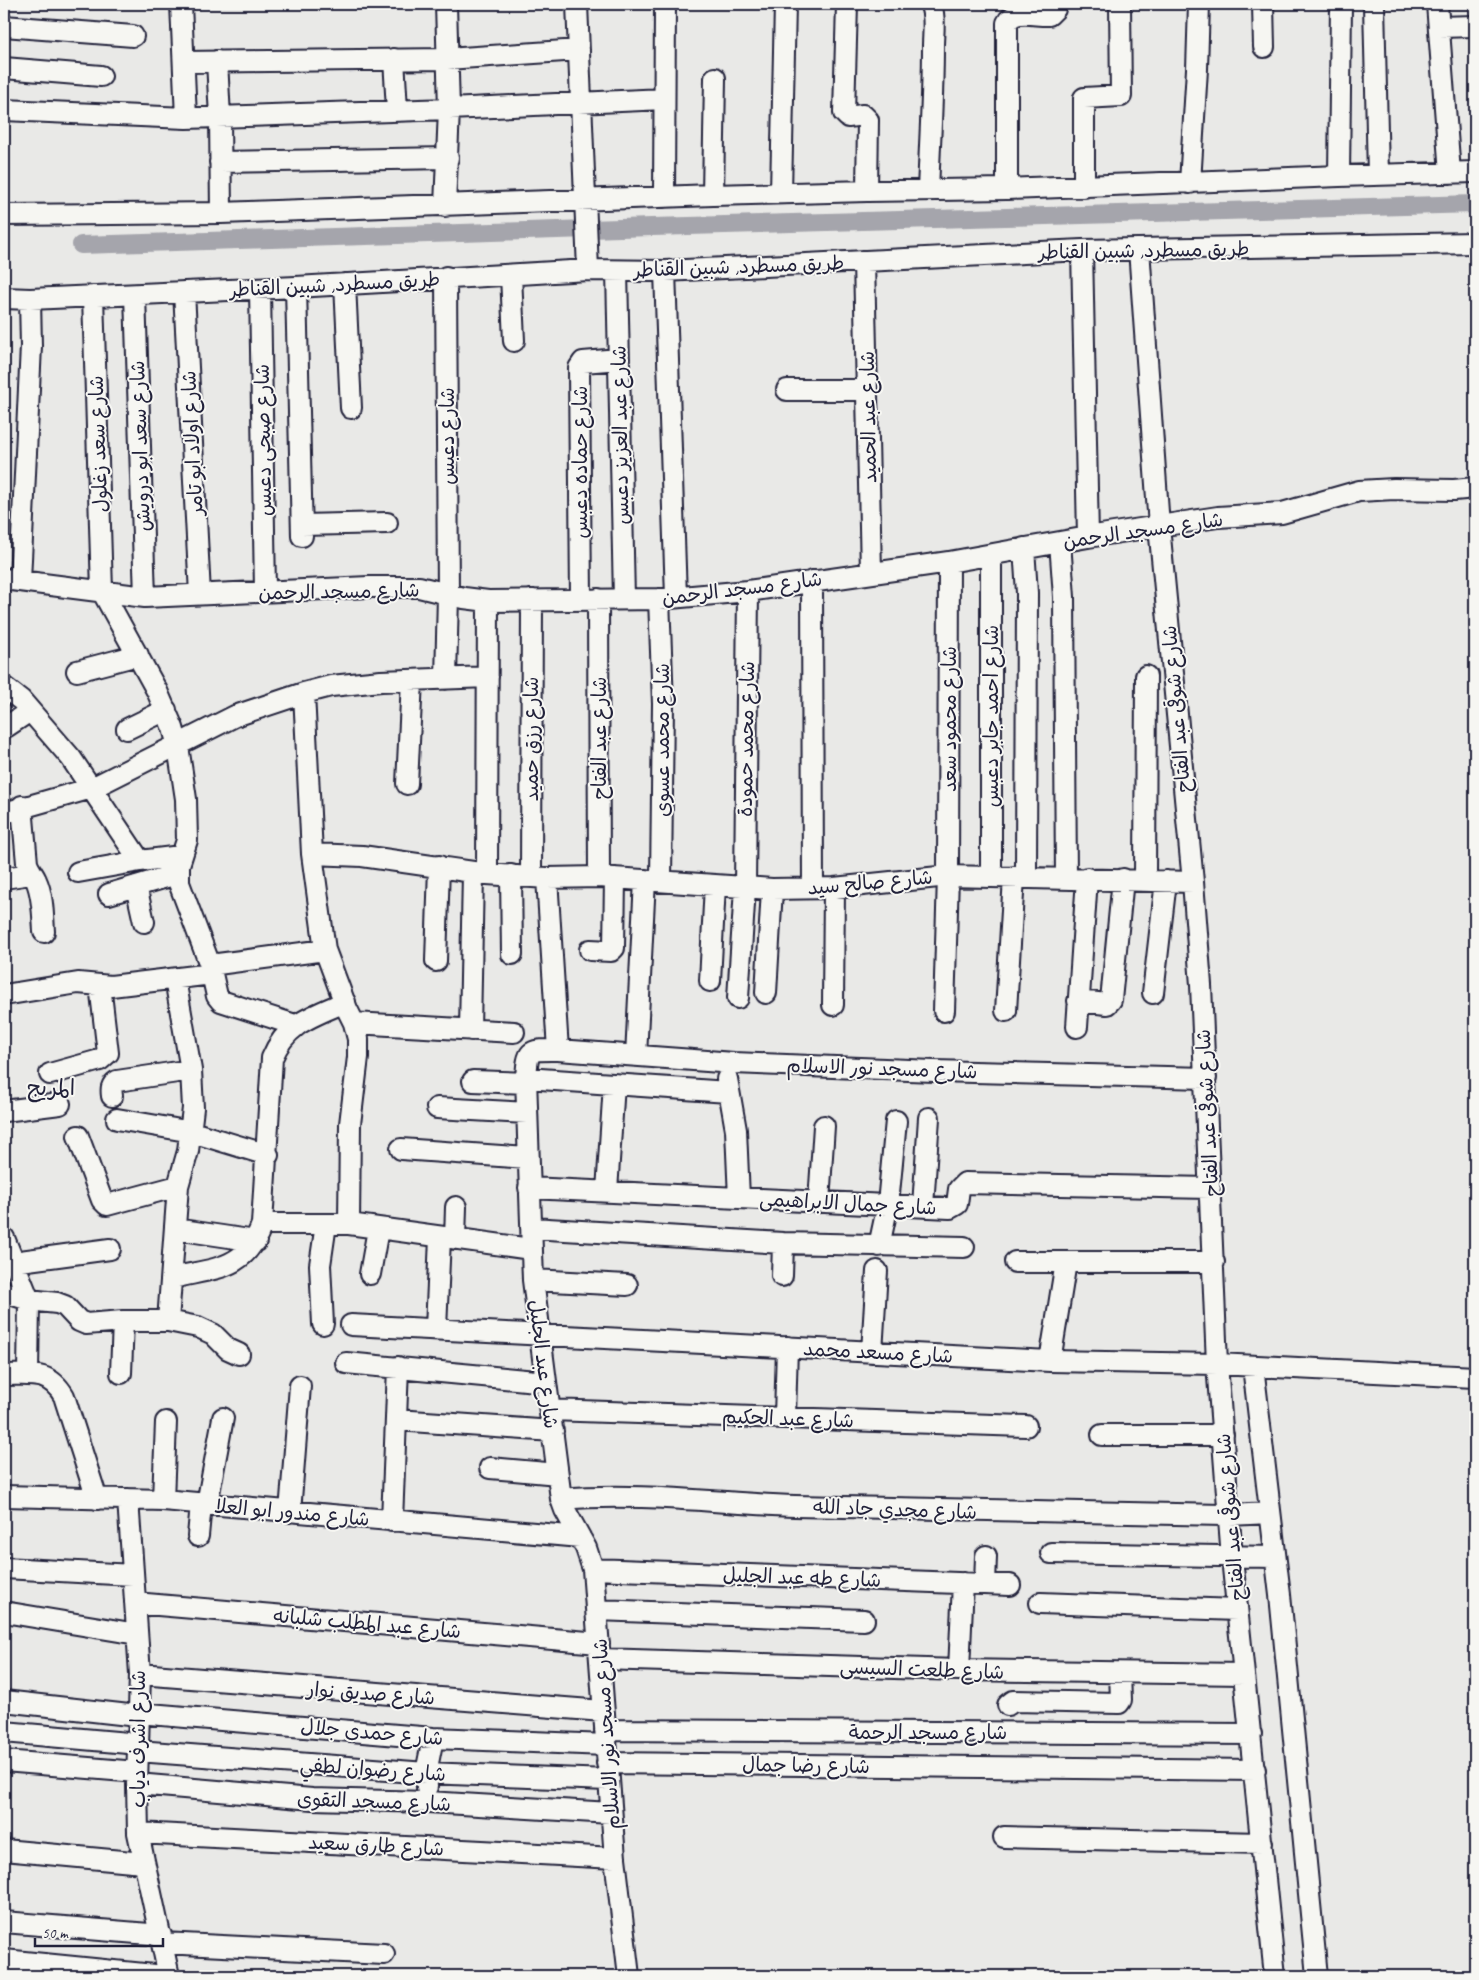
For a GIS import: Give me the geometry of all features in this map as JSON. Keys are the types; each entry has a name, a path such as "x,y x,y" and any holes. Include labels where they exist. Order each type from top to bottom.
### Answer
{"street":[{"path":"181,4 186,118"},
{"path":"445,206 449,109 446,4"},
{"path":"577,4 587,261"},
{"path":"664,197 665,4"},
{"path":"781,193 785,4"},
{"path":"847,4 844,112 848,117 863,116 867,118 867,191"},
{"path":"928,190 933,79 933,32 930,4"},
{"path":"1007,189 1007,23 1015,15 1049,14 1055,9 1055,4"},
{"path":"1084,187 1084,98 1120,97 1120,4"},
{"path":"1190,182 1199,4"},
{"path":"1263,4 1264,47"},
{"path":"1339,176 1340,4"},
{"path":"1374,4 1378,175"},
{"path":"1437,4 1450,173"},
{"path":"4,26 134,36"},
{"path":"1438,27 1475,26"},
{"path":"184,62 447,59 579,50"},
{"path":"394,59 397,110"},
{"path":"217,61 220,117 220,213"},
{"path":"4,68 101,76"},
{"path":"713,196 714,78"},
{"path":"4,110 186,118 664,99"},
{"path":"220,162 448,158"},
{"path":"4,216 220,213 445,206 585,207 664,197 1084,187 1475,172"},
{"name":"طريق مسطرد, شبين القناطر","path":"4,298 30,299 260,289 446,277 511,275 587,261 617,271 665,271 1082,250 1475,243"},
{"name":"شارع شوقى عبد الفتاح","path":"1139,249 1159,526 1193,882 1206,1078 1217,1364 1232,1558 1275,1976"},
{"path":"1082,250 1088,537"},
{"name":"شارع عبد الحميد","path":"864,261 871,572"},
{"name":"شارع عبد العزيز دعبس","path":"617,271 624,599"},
{"name":"شارع محمد عسوى","path":"636,1056 653,881 668,598 665,271"},
{"path":"511,275 514,341"},
{"name":"شارع دعبس","path":"446,277 448,595"},
{"path":"345,284 351,408"},
{"name":"شارع صبحى دعبس","path":"296,287 302,531 387,523"},
{"name":"شارع صبحى دعبس","path":"260,289 265,591"},
{"name":"شارع اولاد ابو تامر","path":"184,292 200,594"},
{"name":"شارع سعد ابو درويش","path":"135,294 145,597"},
{"name":"شارع سعد زغلول","path":"93,296 102,591"},
{"path":"12,580 31,346 30,299"},
{"name":"شارع حماده دعبس","path":"589,599 579,368 583,362 619,359"},
{"path":"787,390 867,390"},
{"name":"شارع مسجد الرحمن","path":"12,580 145,597 369,587 418,587 448,595 488,601 668,598 748,591 949,562 1088,537 1218,517 1282,513 1341,495 1376,489 1454,490 1475,488"},
{"path":"1060,542 1064,598 1066,878"},
{"path":"1006,1010 1020,877 1028,593 1024,548"},
{"name":"شارع احمد جابر دعبس","path":"991,555 991,876"},
{"name":"شارع محمود سعد","path":"944,1011 948,876 949,562"},
{"path":"812,581 813,888"},
{"path":"102,591 166,710 178,746 186,799 187,840 179,865 179,883 211,970 217,996 222,1001 295,1025"},
{"name":"شارع محمد حمودة","path":"738,998 745,888 748,591"},
{"path":"446,679 448,595"},
{"name":"شارع عبد الفتاح","path":"589,599 607,878 614,948 611,951 590,950"},
{"name":"شارع رزق حميد","path":"532,600 539,877 558,1050"},
{"path":"470,1030 480,873 488,677 488,601"},
{"path":"77,671 138,655"},
{"path":"1145,880 1146,676"},
{"path":"44,932 42,905 36,879 27,862 13,809 92,788 178,746 208,728 235,716 304,693 331,686 488,677"},
{"path":"407,784 412,680"},
{"path":"4,687 30,711 71,758 140,860"},
{"path":"304,693 312,854 325,950 354,1023 358,1039 358,1057 350,1124 349,1224"},
{"path":"127,729 166,710"},
{"path":"6,726 30,711"},
{"name":"شارع صالح سيد","path":"312,854 362,856 480,873 539,877 607,878 772,889 834,888 948,876 1193,882"},
{"path":"78,872 140,860 179,865"},
{"path":"109,894 136,886 179,865"},
{"path":"436,961 439,866"},
{"path":"4,878 32,874"},
{"path":"511,875 512,954"},
{"path":"1077,1028 1087,878"},
{"path":"1078,1001 1107,1004 1111,1000 1123,879"},
{"path":"1153,993 1166,881"},
{"path":"710,981 715,885"},
{"path":"136,886 144,922"},
{"path":"833,1005 834,888"},
{"path":"766,993 772,889"},
{"path":"4,995 78,983 111,986 175,979 211,970 325,950"},
{"path":"168,1322 178,1186 192,1132 193,1108 191,1070 175,979"},
{"path":"50,1074 100,1060 108,1053 100,985"},
{"path":"172,1278 225,1266 238,1259 259,1232 268,1155 272,1058 277,1045 295,1025 345,1002"},
{"path":"354,1023 514,1032"},
{"name":"شارع مسجد نور الاسلام","path":"526,1081 527,1058 530,1054 534,1051 558,1050 734,1063 1206,1078"},
{"path":"734,1063 727,1072 728,1092 736,1130 739,1198"},
{"path":"112,1096 112,1084 116,1081 191,1070"},
{"path":"473,1081 614,1084 728,1092"},
{"name":"شارع عبد الجليل","path":"526,1081 533,1280 562,1499"},
{"path":"607,1191 614,1084"},
{"path":"4,1111 60,1104"},
{"path":"437,1108 527,1113"},
{"path":"923,1206 929,1118"},
{"path":"117,1119 192,1132 268,1155"},
{"path":"878,1246 888,1204 896,1121"},
{"path":"819,1202 824,1126"},
{"path":"78,1136 102,1200 107,1205 178,1186"},
{"path":"401,1149 528,1158"},
{"name":"شارع جمال الابراهيمى","path":"529,1188 950,1208 959,1200 961,1185 965,1183 1210,1188"},
{"path":"436,1329 447,1238 456,1207"},
{"path":"323,1324 320,1265 326,1224"},
{"path":"175,1229 259,1232 326,1224 349,1224 531,1249"},
{"path":"370,1274 378,1228"},
{"path":"531,1228 783,1243 964,1247"},
{"path":"4,1238 28,1300 28,1375"},
{"path":"782,1276 783,1243"},
{"path":"13,1262 110,1249"},
{"path":"1015,1262 1214,1262"},
{"path":"1050,1362 1066,1262"},
{"path":"872,1352 877,1270"},
{"path":"533,1280 627,1285"},
{"path":"4,1292 28,1300 65,1306 79,1322 86,1324 123,1321 168,1322 198,1327 213,1334 228,1349 238,1354"},
{"path":"122,1373 123,1321"},
{"name":"شارع مسعد محمد","path":"351,1326 540,1334 1050,1362 1217,1364 1475,1377"},
{"path":"785,1418 787,1348"},
{"path":"346,1363 546,1382"},
{"name":"شارع شوقى عبد الفتاح","path":"1253,1366 1280,1605 1317,1976"},
{"path":"392,1521 398,1367"},
{"path":"4,1375 39,1375 50,1379 58,1386 64,1396 96,1499"},
{"path":"290,1512 300,1386"},
{"name":"شارع عبد الحكيم","path":"550,1410 1026,1426"},
{"path":"198,1536 223,1418"},
{"path":"396,1420 553,1431"},
{"path":"163,1500 166,1422"},
{"path":"1102,1435 1223,1435"},
{"path":"490,1468 558,1474"},
{"name":"شارع مندور ابو العلا","path":"4,1496 163,1500 580,1537"},
{"name":"شارع مجدي جاد الله","path":"562,1499 589,1496 640,1497 762,1505 930,1511 1229,1515 1270,1513"},
{"name":"شارع اشرف دياب","path":"128,1499 140,1674 137,1778 138,1833 169,1976"},
{"name":"شارع مسجد نور الاسلام","path":"562,1499 565,1510 580,1537 593,1569 611,1813 629,1976"},
{"path":"1051,1553 1232,1558 1274,1557"},
{"path":"985,1584 986,1556"},
{"path":"4,1568 133,1575"},
{"name":"شارع طه عبد الجليل","path":"593,1569 1010,1585"},
{"path":"959,1670 963,1583"},
{"name":"شارع عبد المطلب شلبانه","path":"135,1603 600,1651"},
{"path":"1040,1603 1237,1610"},
{"path":"597,1610 864,1620"},
{"path":"10,1613 137,1634"},
{"name":"شارع طلعت السيسى","path":"600,1651 959,1670 1244,1674"},
{"path":"1008,1705 1013,1701 1118,1703 1121,1700 1120,1673"},
{"name":"شارع صديق نوار","path":"140,1674 606,1745"},
{"name":"شارع حمدى جلال","path":"4,1702 433,1738 606,1745"},
{"name":"شارع رضوان لطفي","path":"4,1732 138,1748 426,1773 606,1745"},
{"name":"شارع مسجد الرحمة","path":"606,1745 1251,1734"},
{"path":"428,1802 426,1773 433,1738"},
{"name":"شارع رضا جمال","path":"606,1745 1006,1767 1255,1770"},
{"name":"شارع مسجد التقوى","path":"4,1761 312,1800 428,1802 611,1813"},
{"name":"شارع طارق سعيد","path":"138,1833 615,1858"},
{"path":"1004,1837 1262,1842"},
{"path":"4,1850 143,1863"},
{"path":"4,1922 162,1939 384,1954"},
{"path":"4,1960 164,1976"}],"waterway":[{"path":"81,245 1475,204"}],"district":[{"name":"المريج","path":"51,1087"}]}
